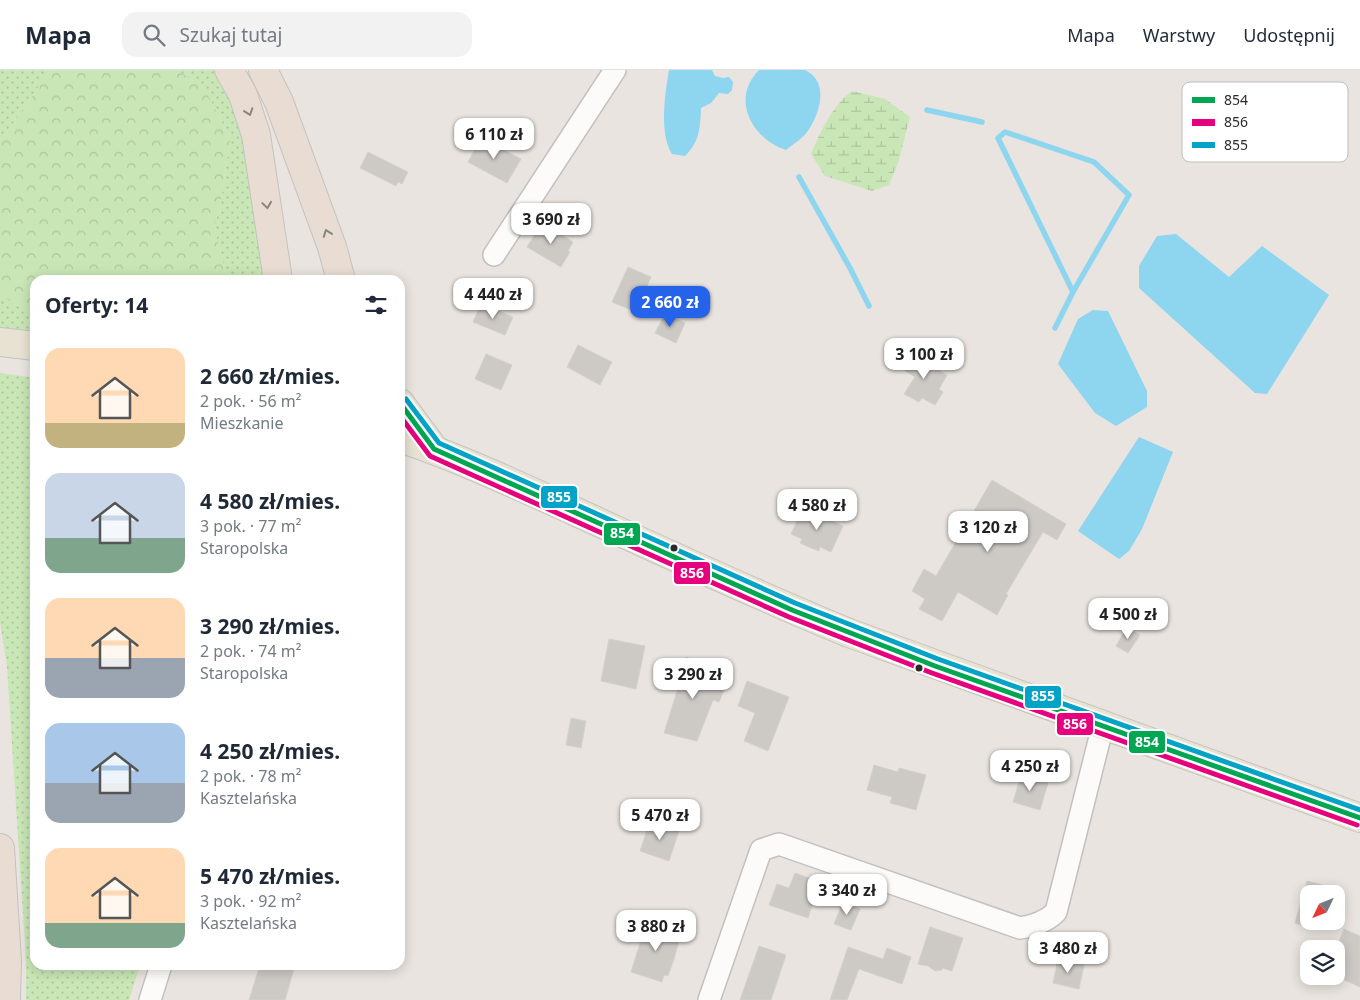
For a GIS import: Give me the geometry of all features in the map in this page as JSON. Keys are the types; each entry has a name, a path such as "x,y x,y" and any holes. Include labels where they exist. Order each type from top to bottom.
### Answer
{"highway":[{"path":"229,70 243,95 256,135 277,275"},
{"path":"263,70 279,102 332,248 340,275"},
{"path":"0,848 7,961 6,1000"}],"main road":[{"path":"405,410 434,449"},
{"path":"405,440 434,449 792,610 935,666 1360,818"}],"street":[{"path":"494,255 615,70"},
{"path":"709,1000 761,850 779,844 1020,928 1028,927 1051,918 1056,912 1103,726"},
{"path":"150,1000 159,970"}],"green space":[{"path":"0,70 54,70 49,72 0,142"},
{"path":"54,70 177,70 205,89 230,139 221,201 214,227 226,275 30,275 30,312 12,303 0,291 0,142 49,72"},
{"path":"177,70 217,70 241,116 269,275 226,275 214,227 221,201 230,139 205,89"},
{"path":"852,91 885,99 910,117 899,160 889,185 872,191 825,176 811,154 832,112"},
{"path":"0,291 12,303 30,312 30,330 0,327"},
{"path":"0,373 30,377 30,970 138,970 129,1000 26,1000 26,960 7,666 0,622"}],"water":[{"path":"669,70 712,70 715,76 729,77 733,82 732,90 728,94 719,93 711,103 701,108 699,128 694,145 685,156 672,154 665,135 664,113"},
{"path":"759,70 805,70 813,75 818,82 820,90 819,108 812,125 805,135 786,150 774,145 763,137 749,117 746,93 750,81"},
{"path":"1176,234 1229,277 1262,246 1329,295 1267,394 1255,393 1139,288 1139,266 1157,236"},
{"path":"1093,310 1108,311 1147,391 1147,407 1116,426 1095,413 1058,364 1078,319"},
{"path":"1139,437 1173,452 1142,529 1129,551 1119,559 1078,531"}],"building":[{"path":"481,138 521,159 507,183 468,162"},
{"path":"368,152 408,172 402,184 398,182 396,186 360,168"},
{"path":"542,223 573,242 568,251 570,252 561,267 527,247"},
{"path":"628,267 651,277 636,312 612,302"},
{"path":"481,304 513,317 505,335 473,322"},
{"path":"665,314 685,323 676,343 655,333"},
{"path":"578,345 612,362 600,385 567,367"},
{"path":"910,353 947,375 939,389 943,392 935,405 922,398 919,402 904,394 915,377 901,368"},
{"path":"486,354 512,365 501,390 475,379"},
{"path":"992,480 1066,524 1057,540 1043,532 1006,594 1008,595 997,615 958,592 942,621 919,609 925,599 912,591 924,569 936,576"},
{"path":"803,508 843,526 831,552 820,547 819,551 800,543 802,539 791,534"},
{"path":"1127,627 1140,635 1128,653 1116,646"},
{"path":"609,639 645,646 636,689 601,681"},
{"path":"686,657 718,670 713,683 725,688 719,702 713,700 697,741 664,733 678,688 677,677"},
{"path":"747,681 789,697 768,751 744,741 755,713 738,706"},
{"path":"571,718 586,721 581,748 566,745"},
{"path":"874,765 898,772 899,768 926,775 916,810 890,803 892,797 867,790"},
{"path":"1021,775 1048,783 1040,810 1013,802"},
{"path":"650,821 679,831 669,861 640,851"},
{"path":"795,873 820,882 808,918 769,905 777,884 789,888"},
{"path":"1307,881 1322,885 1306,885"},
{"path":"843,902 860,909 851,930 834,924"},
{"path":"1300,906 1300,925 1295,923"},
{"path":"647,921 678,932 675,939 679,941 674,959 668,976 664,975 662,982 631,972"},
{"path":"930,927 963,938 952,971 942,968 942,970 935,971 928,966 918,964"},
{"path":"1345,929 1360,936 1360,987 1345,980 1345,940 1340,940"},
{"path":"759,946 786,955 771,1000 740,1000"},
{"path":"848,947 883,959 887,948 911,957 902,984 859,969 847,1000 830,1000"},
{"path":"1058,959 1084,965 1079,989 1053,983"},
{"path":"258,970 294,970 285,1000 249,1000"}],"waterway":[{"path":"927,110 982,122"},
{"path":"1055,328 1073,292 1129,195 1094,162 1005,132 998,138 1073,292"},
{"path":"799,177 869,306"}],"transit line":[{"name":"855","path":"406,399 439,443 795,603 938,659 1360,810"},
{"name":"854","path":"405,410 434,449 792,610 935,666 1360,818"},
{"name":"856","path":"405,423 430,456 789,617 932,673 1357,825"}]}
